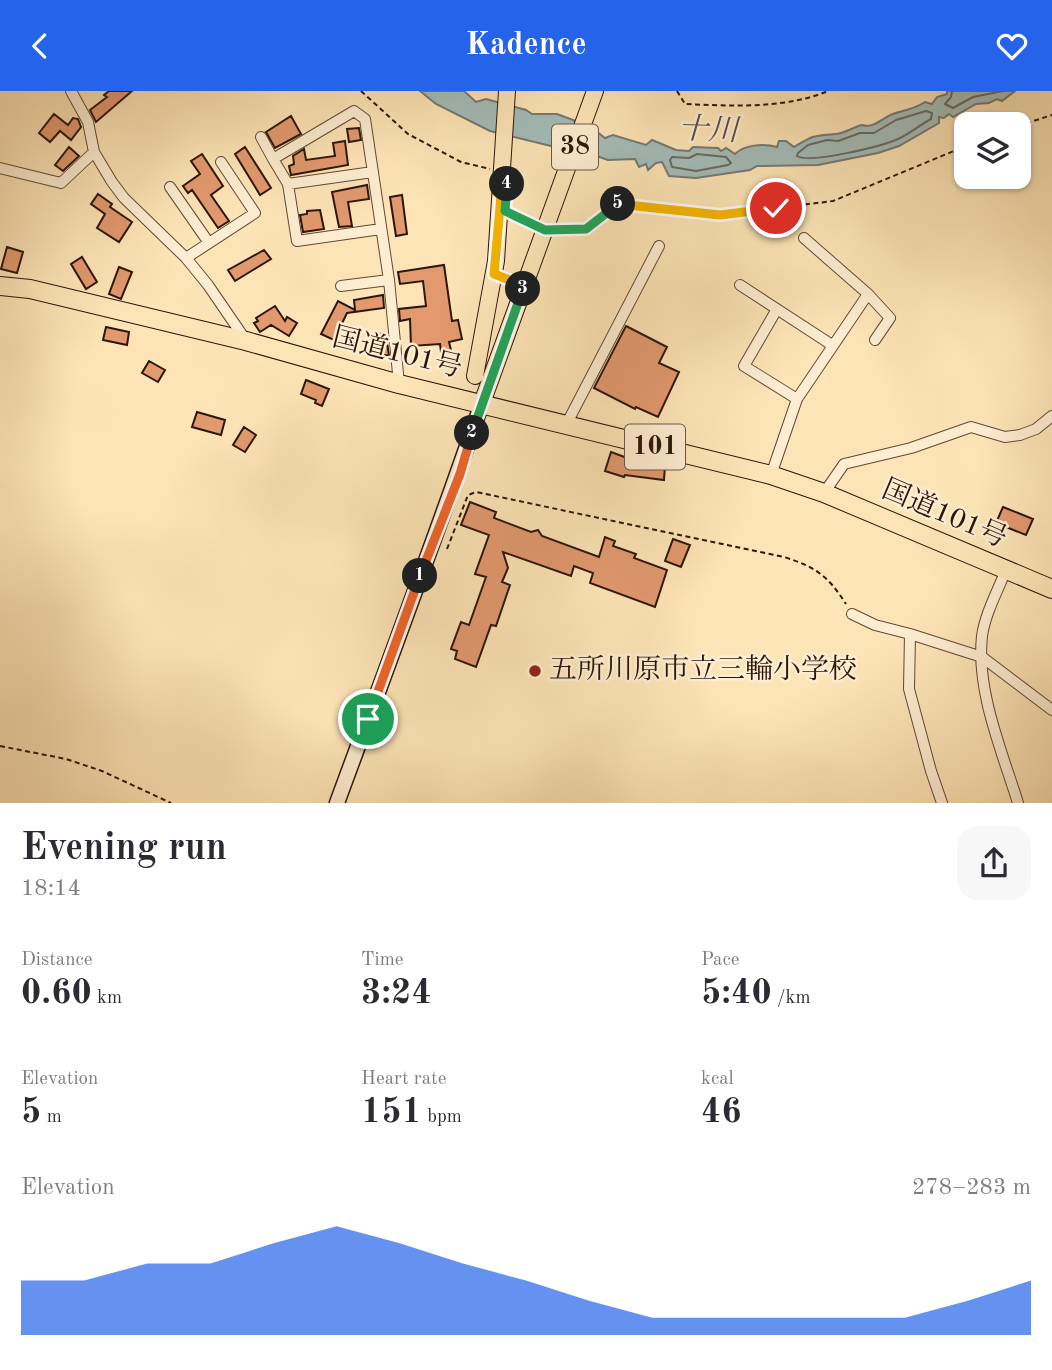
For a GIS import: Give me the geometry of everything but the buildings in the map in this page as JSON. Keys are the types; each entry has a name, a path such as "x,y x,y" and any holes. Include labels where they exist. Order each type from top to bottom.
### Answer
{"highway":[{"name":"国道101号","path":"0,286 30,289 246,341 399,384 771,475 824,492 1052,589"}],"main road":[{"path":"475,376 494,274 507,91"},
{"name":"38","path":"482,403 595,91"}],"street":[{"path":"71,91 88,122 94,152 124,198 186,258 246,341"},
{"path":"273,159 354,111 365,119 389,280 399,384"},
{"path":"261,137 288,184 297,241 381,229"},
{"path":"0,168 61,183 94,152"},
{"path":"186,258 255,213 221,162"},
{"path":"288,184 373,171"},
{"path":"170,187 209,243"},
{"path":"804,239 868,294 890,318 875,340"},
{"path":"566,425 659,246"},
{"path":"494,274 525,286"},
{"path":"341,286 389,280"},
{"path":"740,285 832,345"},
{"path":"771,475 797,399 868,294"},
{"path":"777,309 744,366 797,399"},
{"path":"337,803 460,474 482,403"},
{"path":"824,492 845,464 911,448 971,427 1005,437 1020,435 1036,429 1052,417"},
{"path":"1006,570 982,633 982,657 987,699 1018,803"},
{"path":"852,614 874,625 910,633 982,657 1052,710"},
{"path":"910,633 909,689 942,803"}],"path":[{"path":"361,91 408,134 461,162 503,167"},
{"path":"677,91 685,104 737,107 811,98 828,91"},
{"path":"1031,121 1052,115"},
{"path":"559,230 586,229 617,204 720,215 833,201 954,151"},
{"path":"505,211 535,226"},
{"path":"447,549 468,495 477,492 784,557 808,565 829,578 852,614"},
{"path":"0,746 66,759 102,771 171,803"}],"water":[{"name":"十川","path":"420,91 464,91 476,102 486,99 532,114 557,114 589,126 605,138 613,135 646,145 652,140 676,150 689,151 693,147 718,148 721,151 726,148 735,154 754,146 777,147 779,141 786,141 794,147 813,137 838,134 862,125 870,126 925,102 932,104 937,97 947,94 947,91 1015,91 1002,101 997,99 976,104 962,112 954,112 953,117 949,114 944,118 939,117 939,123 899,146 878,153 818,165 757,166 750,170 696,178 669,176 662,162 656,163 648,170 646,164 639,167 635,159 608,160 582,151 559,150 490,131 436,104"}],"place":[{"name":"五所川原市立三輪小学校","path":"535,671"}],"route":[{"path":"368,719 460,474 482,403 525,286 494,274 503,173 508,174 505,211 545,230 586,229 617,204 720,215 776,208"}]}
